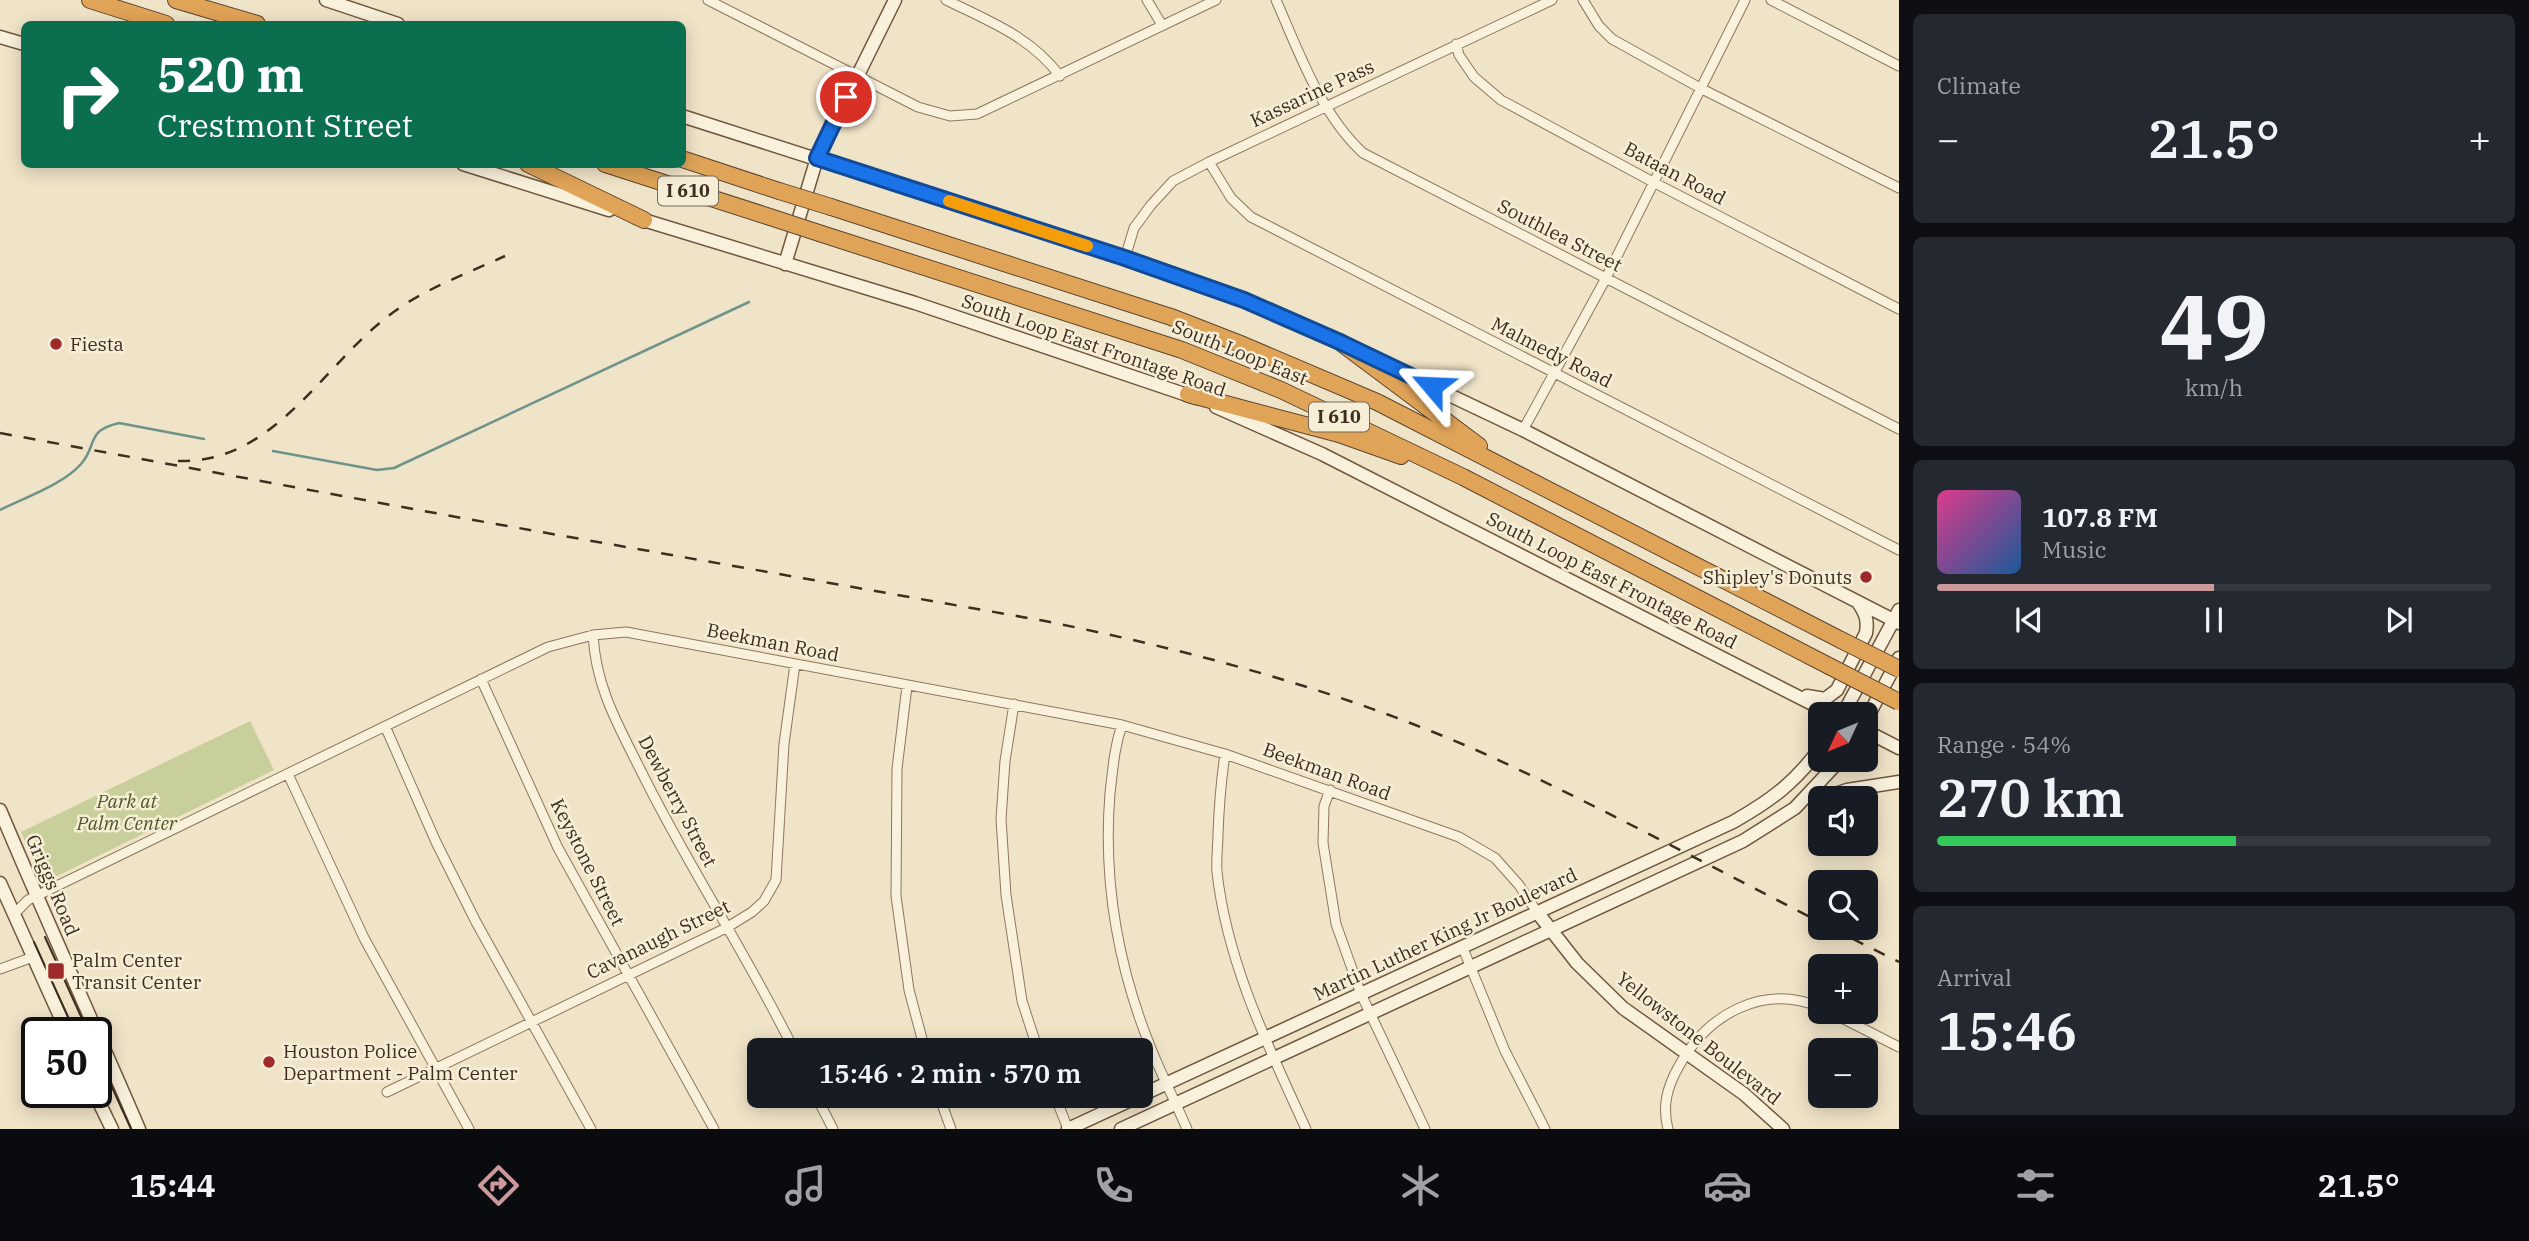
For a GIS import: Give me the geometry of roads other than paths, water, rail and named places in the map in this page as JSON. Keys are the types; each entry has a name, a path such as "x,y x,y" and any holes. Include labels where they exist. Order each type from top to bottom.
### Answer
{"highway":[{"path":"90,0 156,21"},
{"path":"176,0 247,21"},
{"name":"South Loop East","path":"686,160 1171,317 1243,345 1377,402 1899,670"},
{"path":"536,168 644,220"},
{"name":"South Loop East","path":"617,168 1182,350 1281,390 1463,477 1899,702"},
{"path":"1340,342 1518,474"},
{"path":"1188,394 1339,434 1463,477"}],"main road":[{"path":"326,0 389,21"},
{"path":"785,264 817,158 895,0"},
{"path":"0,37 21,43"},
{"path":"686,117 1125,258 1244,300 1340,342 1523,430 1857,602 1897,618 1850,702"},
{"name":"South Loop East Frontage Road","path":"476,168 915,303 1188,394 1322,454 1808,702"},
{"path":"1728,661 1746,665 1810,697 1825,699 1837,690 1866,633 1866,614 1857,602"},
{"path":"1876,702 1899,658"},
{"path":"1878,737 1899,748"},
{"name":"Martin Luther King Jr Boulevard","path":"1068,1129 1733,822 1773,798 1808,765"},
{"name":"Martin Luther King Jr Boulevard","path":"1121,1129 1371,1014 1470,965 1743,841 1795,807 1829,772"},
{"path":"1873,786 1899,782"},
{"path":"1795,807 1808,803"},
{"name":"Griggs Road","path":"0,810 139,1129"},
{"path":"1733,822 1743,841"},
{"path":"1668,853 1677,871"},
{"path":"0,883 60,1017"},
{"name":"Yellowstone Boulevard","path":"1537,912 1577,963 1623,1009 1744,1094 1783,1129"},
{"path":"102,1108 112,1129"}],"street":[{"path":"708,0 918,107 950,116 977,114 1216,0"},
{"path":"946,0 1020,37 1046,58 1060,76"},
{"path":"1147,0 1162,25"},
{"name":"Southlea Street","path":"1276,0 1326,106 1343,135 1363,153 1899,429"},
{"name":"Kassarine Pass","path":"1125,258 1134,228 1172,181 1552,0"},
{"path":"1583,0 1599,26 1612,39 1702,89 1899,188"},
{"path":"1523,430 1606,278 1745,0"},
{"path":"1771,0 1899,66"},
{"name":"Bataan Road","path":"1456,44 1459,55 1474,78 1501,100 1899,309"},
{"name":"Malmedy Road","path":"1209,162 1231,198 1251,217 1899,550"},
{"name":"Beekman Road","path":"14,914 36,897 548,647 593,635 626,632 1122,725 1224,754 1458,837 1495,859 1519,885 1537,912"},
{"name":"Dewberry Street","path":"593,635 595,662 606,701 662,814 787,1038"},
{"name":"Cavanaugh Street","path":"387,1092 726,928 764,901 776,880 784,744 794,664"},
{"name":"Keystone Street","path":"481,679 558,848 714,1129"},
{"path":"907,686 897,769 896,896 909,990 922,1038"},
{"path":"1014,704 1001,819 1006,895 1022,1001 1034,1038"},
{"path":"1122,725 1115,746 1107,829 1112,907 1128,980 1150,1045 1187,1129"},
{"path":"385,726 475,922 591,1129"},
{"path":"1224,754 1217,869 1236,961 1256,1020 1306,1129"},
{"path":"288,774 364,939 469,1129"},
{"path":"1329,790 1324,806 1323,843 1336,924 1361,994 1424,1129"},
{"path":"1462,946 1505,1051 1545,1129"},
{"path":"0,970 33,957"},
{"path":"1668,1129 1665,1116 1667,1096 1674,1074 1685,1055 1714,1021 1749,1003 1775,998 1808,1003"},
{"path":"1854,1024 1899,1047"},
{"path":"822,1108 833,1129"},
{"path":"943,1108 951,1129"},
{"path":"1060,1108 1068,1129"}],"waterway":[{"path":"273,451 377,470 394,468 749,302"},
{"path":"0,510 65,478 81,464 97,434 108,426 119,423 204,439"}],"tram line":[{"path":"45,937 81,1017"},
{"path":"34,942 68,1017"},
{"path":"112,1087 131,1129"}],"railway":[{"path":"178,461 212,458 241,447 268,430 293,409 363,338 400,307 459,276 505,256"},
{"path":"0,433 1045,621 1217,661 1329,694 1494,758 1808,916"},
{"path":"1855,940 1899,962"}],"place":[{"name":"Fiesta","path":"56,344"},
{"name":"Shipley's Donuts","path":"1866,577"},
{"name":"Palm Center Transit Center","path":"56,971"},
{"name":"Houston Police Department - Palm Center","path":"269,1062"}],"park label":[{"name":"Park at Palm Center","path":"127,812"}]}
